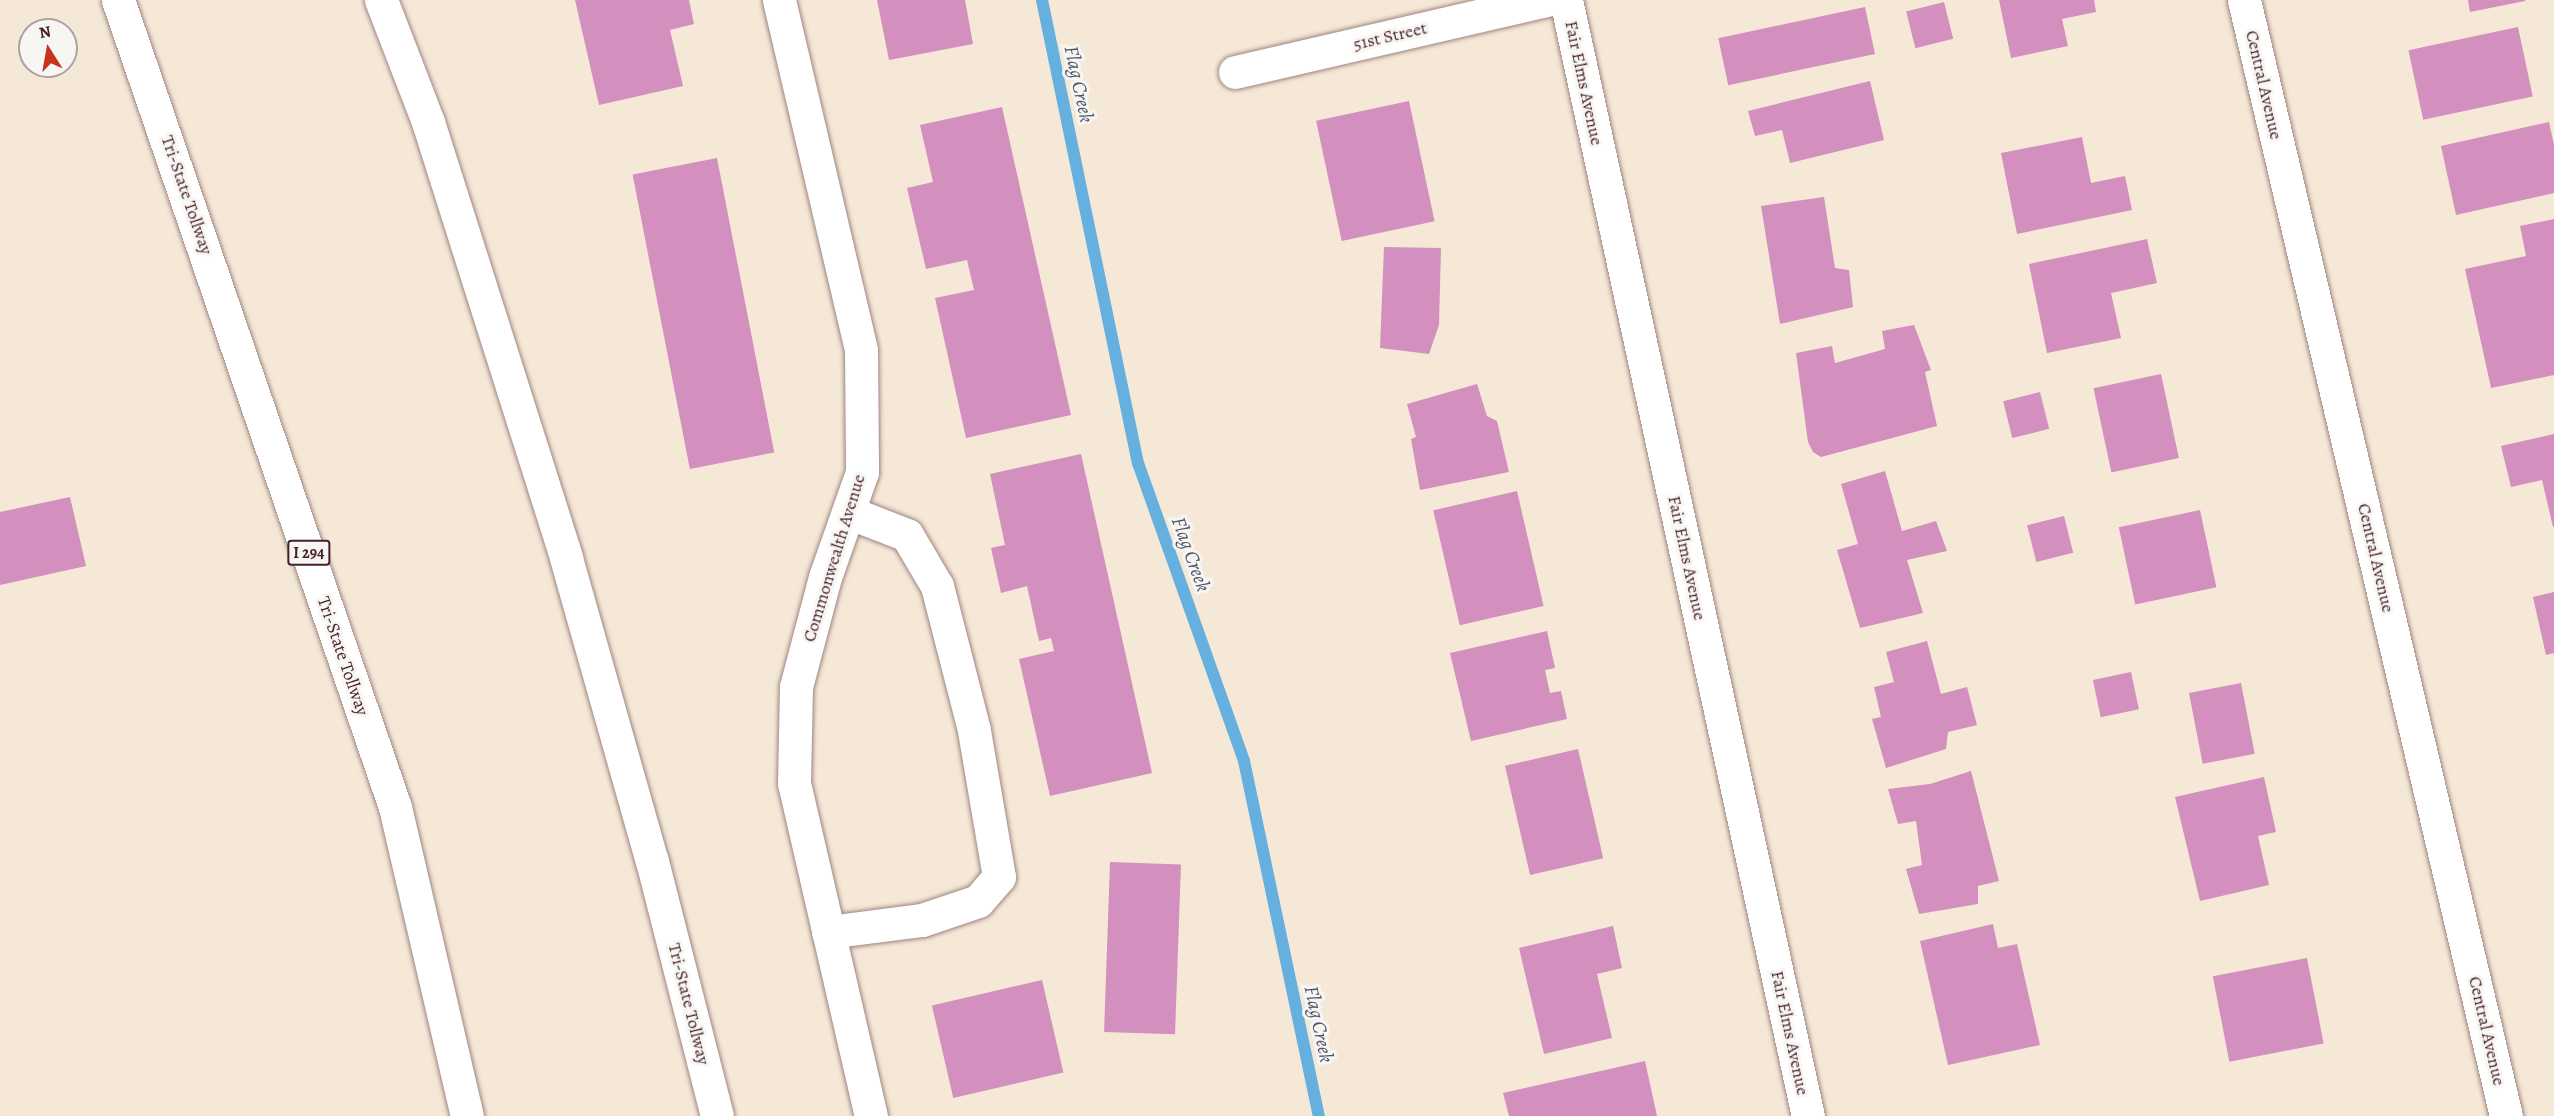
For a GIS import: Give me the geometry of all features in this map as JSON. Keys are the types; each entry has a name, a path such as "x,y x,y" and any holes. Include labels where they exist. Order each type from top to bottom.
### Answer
{"main road":[{"name":"Tri-State Tollway","path":"118,0 395,807 467,1116"},
{"name":"Tri-State Tollway","path":"381,0 428,123 566,558 652,861 717,1116"},
{"name":"Commonwealth Avenue","path":"779,0 861,350 862,472 825,577 796,687 794,783 871,1116"},
{"name":"51st Street","path":"1235,72 1546,0"},
{"name":"Fair Elms Avenue","path":"1566,0 1808,1116"},
{"name":"Central Avenue","path":"2244,0 2506,1116"},
{"path":"828,932 922,920 978,901 999,877 974,730 937,586 906,535 848,512"}],"building":[{"path":"575,0 689,0 694,24 670,30 683,86 599,105"},
{"path":"877,0 965,0 973,44 889,60"},
{"path":"1999,0 2094,0 2096,12 2062,19 2068,46 2011,58"},
{"path":"2468,0 2525,0 2525,1 2470,12"},
{"path":"1944,2 1953,39 1915,48 1906,11"},
{"path":"1865,7 1875,54 1728,85 1718,38"},
{"path":"2518,27 2533,96 2423,120 2408,50"},
{"path":"1870,81 1884,140 1790,163 1782,130 1755,136 1748,111"},
{"path":"1409,101 1435,221 1342,241 1316,121"},
{"path":"1002,107 1071,415 966,438 935,298 974,290 967,260 926,269 907,188 933,182 920,125"},
{"path":"2549,122 2554,145 2554,193 2456,215 2441,146"},
{"path":"2082,137 2091,183 2125,176 2132,210 2017,234 2001,153"},
{"path":"717,158 774,452 690,469 633,174"},
{"path":"1824,197 1835,268 1849,270 1853,307 1780,324 1761,206"},
{"path":"2554,219 2554,375 2491,388 2465,269 2526,256 2520,226"},
{"path":"2147,239 2157,283 2111,293 2121,338 2047,353 2029,264"},
{"path":"1384,247 1441,248 1439,325 1429,354 1380,348"},
{"path":"1914,325 1931,370 1925,372 1937,426 1821,457 1813,452 1808,442 1796,353 1832,346 1835,363 1885,349 1882,331"},
{"path":"2161,374 2179,458 2111,472 2094,388"},
{"path":"1477,384 1487,416 1497,421 1509,472 1420,490 1411,439 1416,437 1407,404"},
{"path":"2040,392 2049,429 2012,438 2003,401"},
{"path":"2554,434 2553,527 2542,480 2511,487 2501,446"},
{"path":"1081,454 1152,773 1050,796 1019,659 1054,651 1051,638 1039,641 1027,586 1001,593 991,548 1005,545 990,474"},
{"path":"1885,471 1902,531 1936,521 1947,551 1907,560 1923,613 1860,628 1837,550 1858,544 1841,484"},
{"path":"1517,491 1544,606 1460,625 1433,510"},
{"path":"70,497 86,566 0,585 0,512"},
{"path":"2200,510 2216,587 2135,605 2119,527"},
{"path":"2064,516 2073,553 2036,562 2027,525"},
{"path":"2554,592 2554,653 2546,655 2533,597"},
{"path":"1547,631 1555,668 1545,670 1550,693 1561,691 1567,719 1471,741 1450,653"},
{"path":"1927,641 1941,694 1967,687 1977,725 1948,732 1946,749 1886,768 1872,719 1881,717 1874,687 1894,682 1886,652"},
{"path":"2131,672 2139,709 2101,717 2093,680"},
{"path":"2241,683 2255,754 2203,764 2189,693"},
{"path":"1578,749 1603,858 1530,875 1505,766"},
{"path":"1971,771 1999,881 1978,886 1978,904 1919,914 1906,869 1922,865 1916,821 1898,824 1888,789 1930,784"},
{"path":"2264,777 2276,832 2258,836 2269,885 2200,901 2175,797"},
{"path":"1110,862 1181,864 1175,1034 1104,1032"},
{"path":"1993,924 1998,948 2017,944 2040,1045 1948,1065 1920,941"},
{"path":"1613,926 1622,968 1597,974 1612,1038 1544,1054 1519,948"},
{"path":"2307,958 2324,1043 2229,1062 2213,976"},
{"path":"1042,980 1063,1073 953,1098 932,1005"},
{"path":"1645,1061 1657,1116 1509,1116 1503,1093"}],"waterway":[{"name":"Flag Creek","path":"1042,0 1138,463 1244,761 1319,1116"}]}
